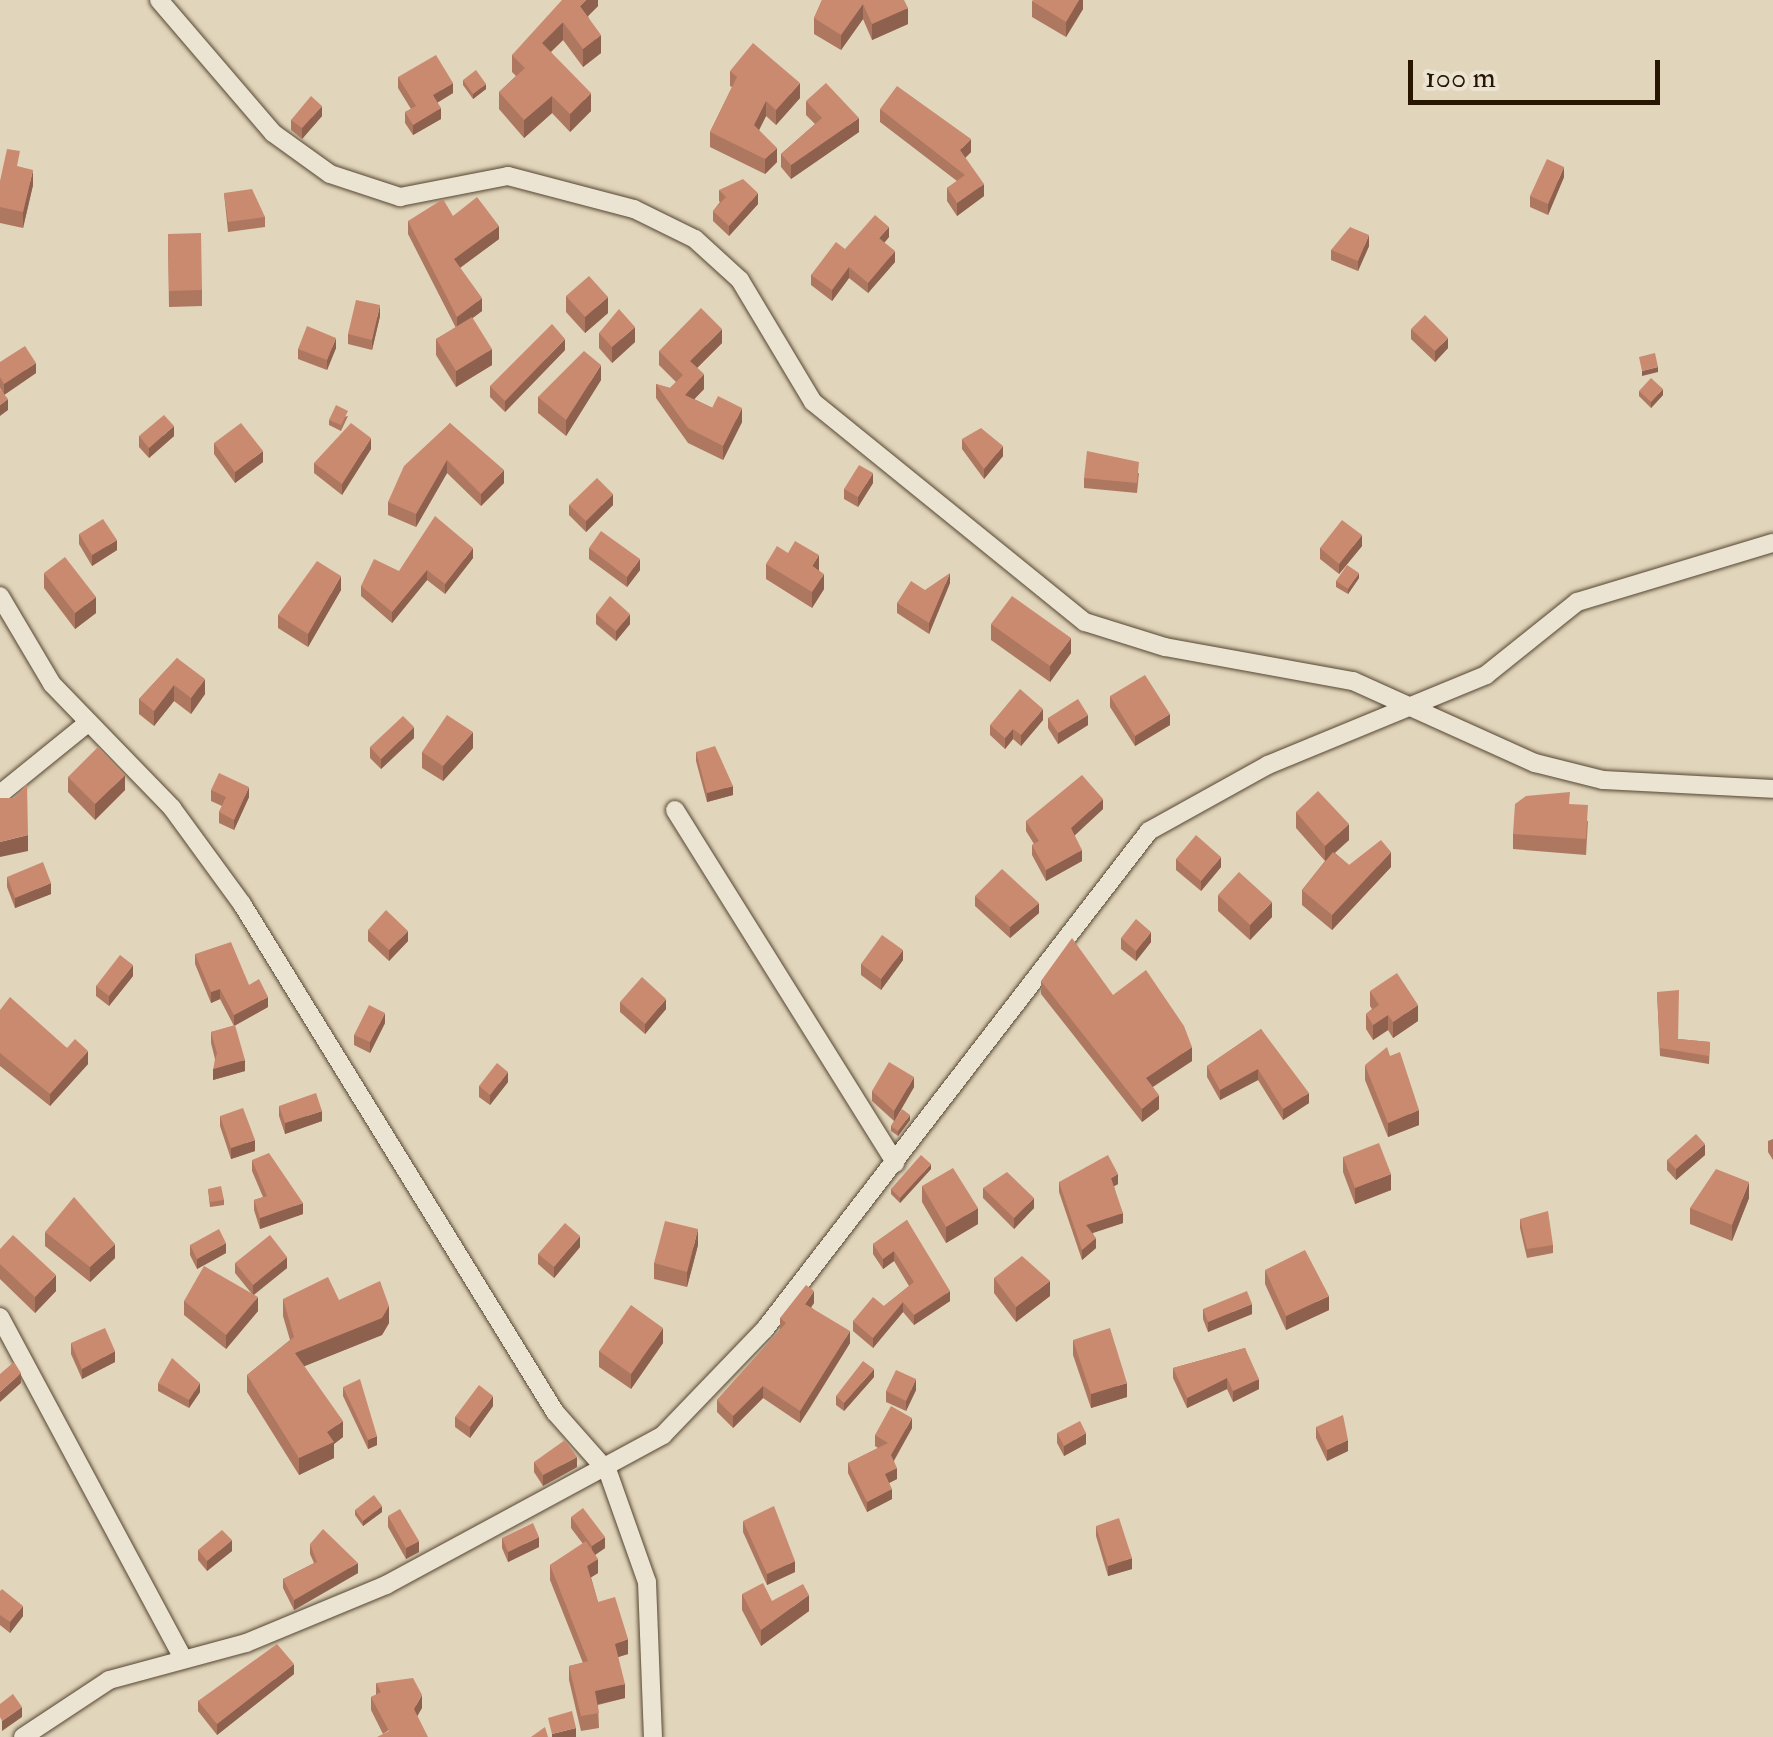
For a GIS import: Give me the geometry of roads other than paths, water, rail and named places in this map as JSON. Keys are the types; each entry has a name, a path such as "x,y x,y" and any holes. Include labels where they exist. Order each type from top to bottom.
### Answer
{"street":[{"path":"160,0 273,134 330,174 400,197 508,176 634,209 696,239 750,294 813,402 1086,622 1165,648 1334,676 1403,710 1603,780 1773,789"},
{"path":"23,1737 108,1680 306,1623 608,1472 699,1403 896,1163 1030,974 1149,831 1268,765 1486,674 1577,602 1624,580 1773,543"},
{"path":"0,596 52,684 172,808 242,904 555,1412 608,1472 647,1582 652,1737"},
{"path":"0,794 90,722"},
{"path":"675,810 896,1163"},
{"path":"0,1317 182,1656"}]}
